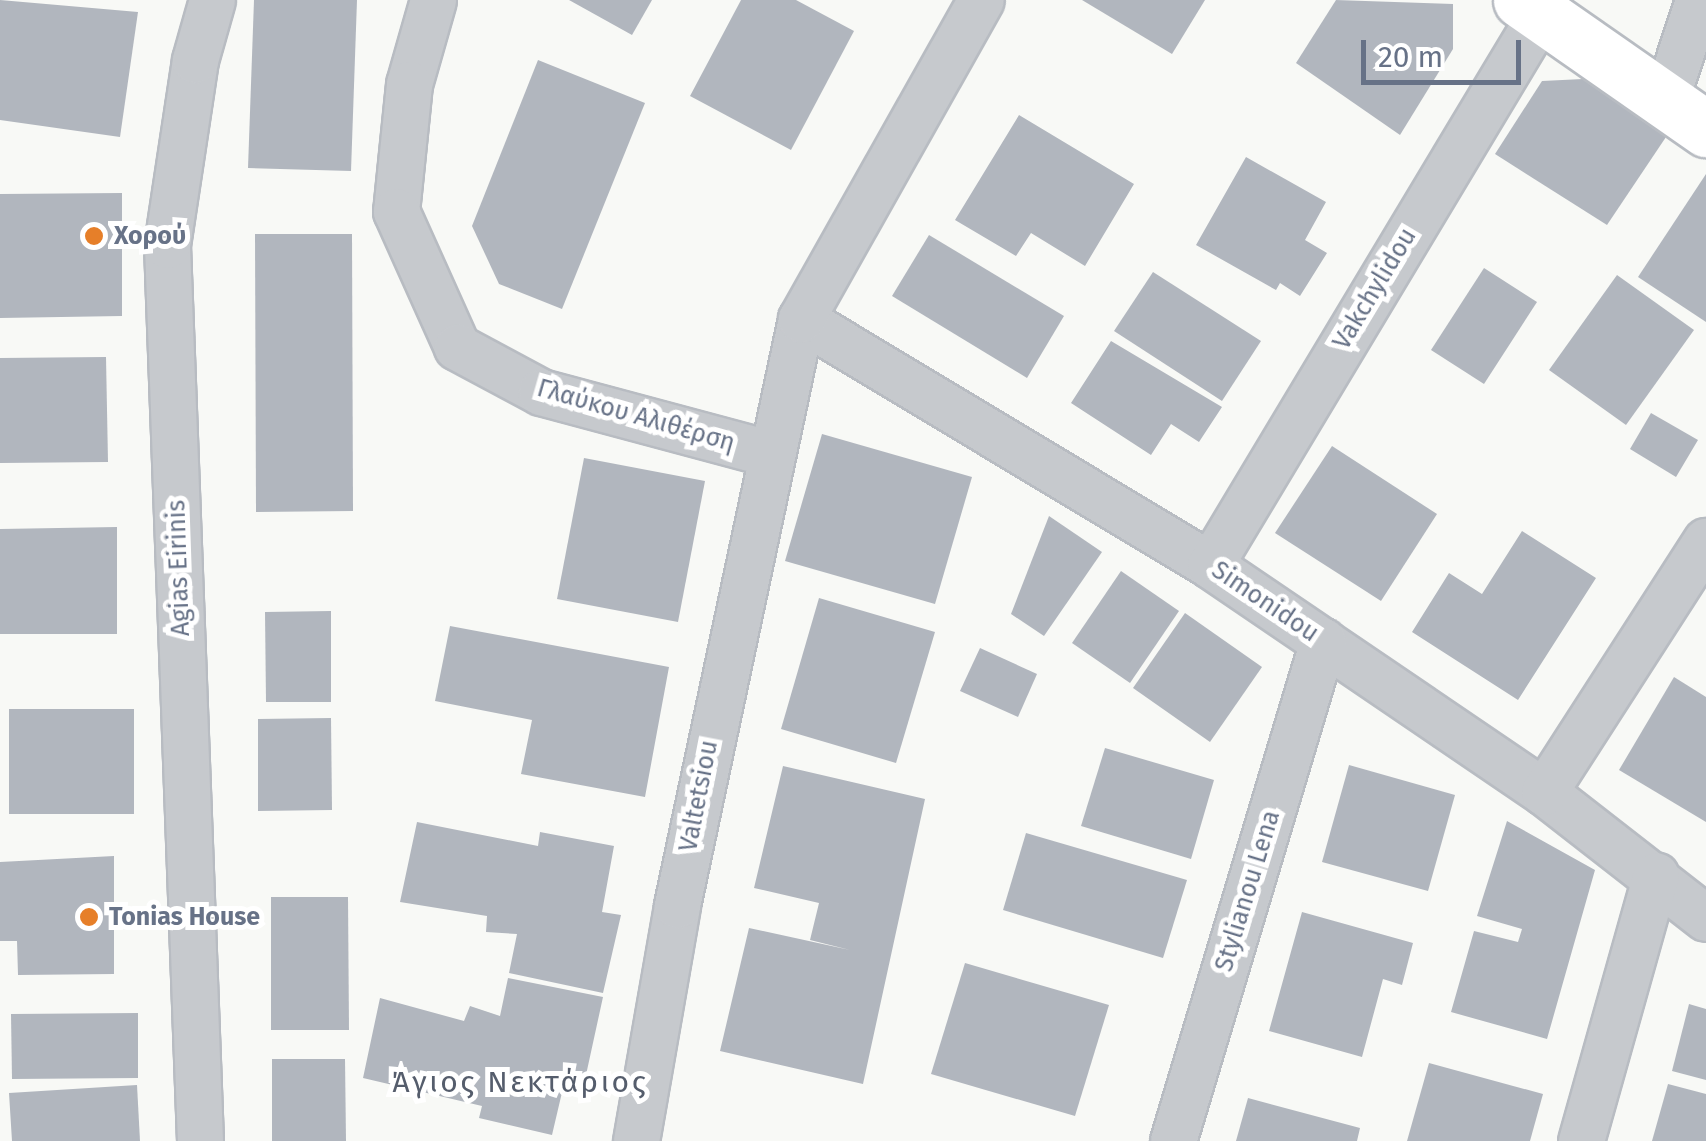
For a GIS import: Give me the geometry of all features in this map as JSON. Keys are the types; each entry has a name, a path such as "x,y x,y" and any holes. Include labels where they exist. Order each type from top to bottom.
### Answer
{"main road":[{"path":"1531,7 1686,115"}],"street":[{"name":"Agias Eirinis","path":"200,1141 167,245 195,60 212,0"},
{"name":"Γλαύκου Αλιθέρση","path":"433,0 409,84 396,211 457,346 542,392 768,453"},
{"name":"Valtetsiou","path":"636,1141 768,453 801,320 981,0"},
{"path":"1686,115 1698,0"},
{"name":"Vakchylidou","path":"1210,565 1531,7"},
{"name":"Simonidou","path":"801,320 1210,565 1544,792 1656,874 1706,918"},
{"path":"1544,792 1706,541"},
{"name":"Stylianou Lena","path":"1173,1141 1323,641"},
{"path":"1581,1141 1656,874"}],"building":[{"path":"0,0 138,12 120,137 0,120"},
{"path":"254,0 357,0 351,171 248,168"},
{"path":"569,0 652,0 632,35"},
{"path":"741,0 796,0 854,31 791,150 690,96"},
{"path":"1082,0 1205,0 1172,54"},
{"path":"1336,0 1453,4 1453,49 1400,135 1296,63"},
{"path":"538,60 645,103 562,309 499,284 472,226"},
{"path":"1583,79 1666,137 1607,225 1495,154 1542,81"},
{"path":"1019,115 1134,184 1085,266 1031,233 1016,256 955,220"},
{"path":"1246,157 1326,202 1305,240 1327,253 1300,296 1280,283 1276,290 1196,245"},
{"path":"1706,174 1706,322 1638,277"},
{"path":"122,193 122,316 0,318 0,194"},
{"path":"255,234 352,234 353,511 256,512"},
{"path":"929,235 1064,316 1027,378 892,296"},
{"path":"1484,268 1537,302 1484,384 1431,350"},
{"path":"1153,272 1261,341 1222,401 1114,331"},
{"path":"1617,275 1694,330 1626,425 1549,370"},
{"path":"1111,341 1222,407 1199,442 1171,424 1151,455 1071,403"},
{"path":"106,357 108,462 0,463 0,358"},
{"path":"1651,413 1698,440 1676,477 1630,449"},
{"path":"822,434 972,477 935,604 785,561"},
{"path":"1332,446 1437,514 1381,601 1275,533"},
{"path":"584,458 705,481 678,622 557,599"},
{"path":"1049,516 1102,552 1044,636 1011,614"},
{"path":"117,527 117,634 0,634 0,529"},
{"path":"1522,531 1596,578 1518,700 1412,632 1449,573 1482,594"},
{"path":"1121,571 1179,611 1130,683 1072,643"},
{"path":"819,598 935,632 896,763 781,729"},
{"path":"331,611 331,702 266,702 265,612"},
{"path":"1185,613 1262,667 1210,742 1133,688"},
{"path":"450,626 669,667 645,797 521,774 532,720 435,701"},
{"path":"980,648 1037,674 1018,717 960,691"},
{"path":"1674,677 1706,697 1706,822 1619,770"},
{"path":"9,709 134,709 134,814 9,814"},
{"path":"331,718 332,810 258,811 258,719"},
{"path":"1105,748 1214,780 1191,859 1081,826"},
{"path":"1349,765 1455,795 1428,891 1322,862"},
{"path":"783,766 925,799 863,1084 720,1051 749,928 850,950 810,940 819,903 754,888"},
{"path":"1507,821 1595,870 1547,1039 1451,1012 1474,931 1518,942 1522,929 1477,916"},
{"path":"417,822 538,846 540,832 614,846 602,912 621,915 603,993 509,973 517,934 486,932 487,916 400,902"},
{"path":"1026,833 1187,880 1163,958 1003,910"},
{"path":"114,856 114,974 18,975 17,941 0,941 0,862"},
{"path":"271,897 348,897 349,1030 271,1030"},
{"path":"1302,912 1413,943 1402,985 1383,979 1362,1057 1269,1031"},
{"path":"965,963 1109,1005 1075,1116 931,1074"},
{"path":"508,978 603,997 586,1075 567,1071 552,1135 479,1118 482,1106 363,1078 380,998 464,1021 470,1006 500,1016"},
{"path":"1689,1004 1706,1009 1706,1080 1672,1071"},
{"path":"138,1013 138,1078 12,1079 11,1014"},
{"path":"272,1059 345,1059 346,1141 272,1141"},
{"path":"1429,1063 1543,1094 1530,1141 1407,1141"},
{"path":"1668,1084 1706,1094 1706,1141 1652,1141"},
{"path":"137,1085 140,1141 12,1141 9,1093"},
{"path":"1248,1098 1360,1128 1357,1141 1236,1141"}],"place":[{"name":"Χορού","path":"94,236"},
{"name":"Tonias House","path":"89,917"}],"district":[{"name":"Άγιος Νεκτάριος","path":"520,1082"}]}
